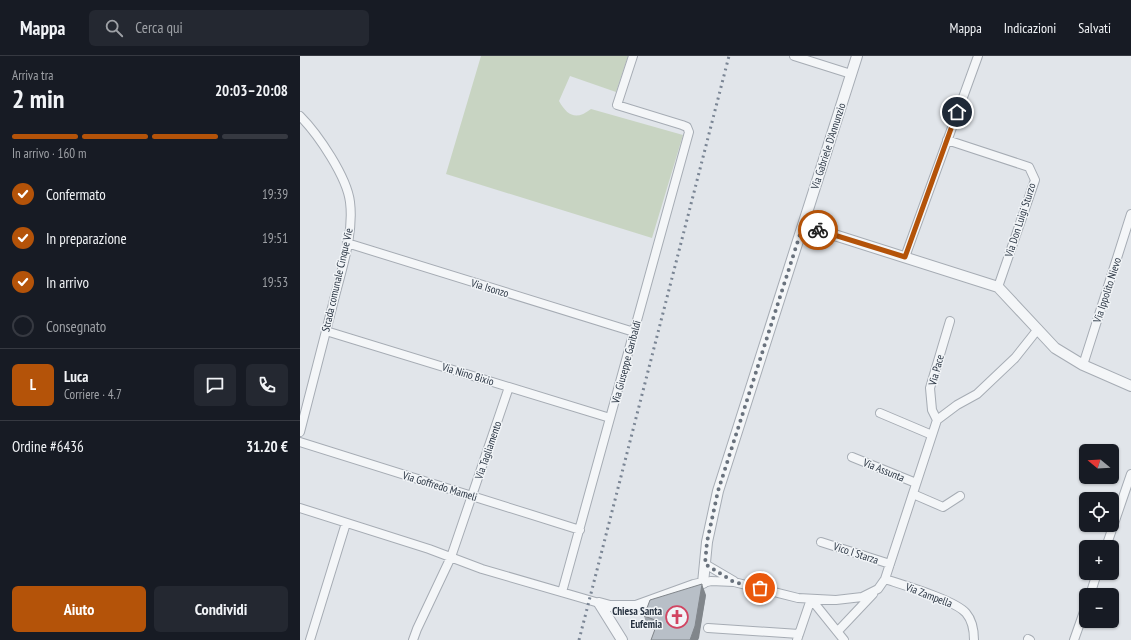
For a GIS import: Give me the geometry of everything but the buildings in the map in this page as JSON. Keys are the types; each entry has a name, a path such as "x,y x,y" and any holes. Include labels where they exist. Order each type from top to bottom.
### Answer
{"street":[{"name":"Via Giuseppe Garibaldi","path":"562,592 689,132 687,127 682,125 617,105 633,56"},
{"path":"794,56 851,74"},
{"name":"Via Gabriele D'Annunzio","path":"703,583 707,542 718,491 856,56"},
{"path":"905,257 978,56"},
{"name":"Strada comunale Cinque Vie","path":"300,116 329,154 344,180 350,201 350,226 347,243 300,432"},
{"name":"Via Don Luigi Sturzo","path":"947,140 1029,167 1035,180 998,287"},
{"name":"Via Ippolito Nievo","path":"1083,365 1131,214"},
{"path":"803,225 998,287 1056,348 1083,365 1131,386"},
{"name":"Via Isonzo","path":"347,243 634,332"},
{"name":"Via Pace","path":"937,420 932,410 930,388 950,321"},
{"path":"838,631 878,589 885,579 937,420 957,405 977,394 1015,358 1038,329"},
{"name":"Via Nino Bixio","path":"326,330 610,418"},
{"name":"Via Tagliamento","path":"413,640 416,629 451,558 509,387"},
{"path":"880,413 932,435"},
{"name":"Via Goffredo Mameli","path":"300,442 580,530"},
{"name":"Via Assunta","path":"852,457 916,483"},
{"path":"1108,540 1131,474"},
{"path":"913,494 943,507 960,496"},
{"path":"300,508 429,549 482,569 610,606 636,606 694,585 711,581 734,582 798,598 811,599 836,600 862,597 878,589"},
{"path":"310,640 346,523"},
{"name":"Vico I Starza","path":"821,542 890,564"},
{"path":"705,564 734,582"},
{"name":"Via Zampella","path":"885,579 954,604 966,614 974,630 974,640"},
{"path":"811,599 844,640"},
{"path":"708,628 798,637 811,599"},
{"path":"599,603 622,640"},
{"path":"1074,640 1079,626"}],"green space":[{"path":"481,56 628,56 616,92 570,76 559,101 566,111 573,115 581,115 591,109 683,135 652,238 446,174"}],"railway":[{"path":"579,640 729,56"}],"way so far":[{"path":"760,588 734,582 705,564 707,542 718,491 803,225 818,230"}],"place":[{"name":"Chiesa Santa Eufemia","path":"677,617"}],"route":[{"path":"818,230 905,257 957,112"}]}
